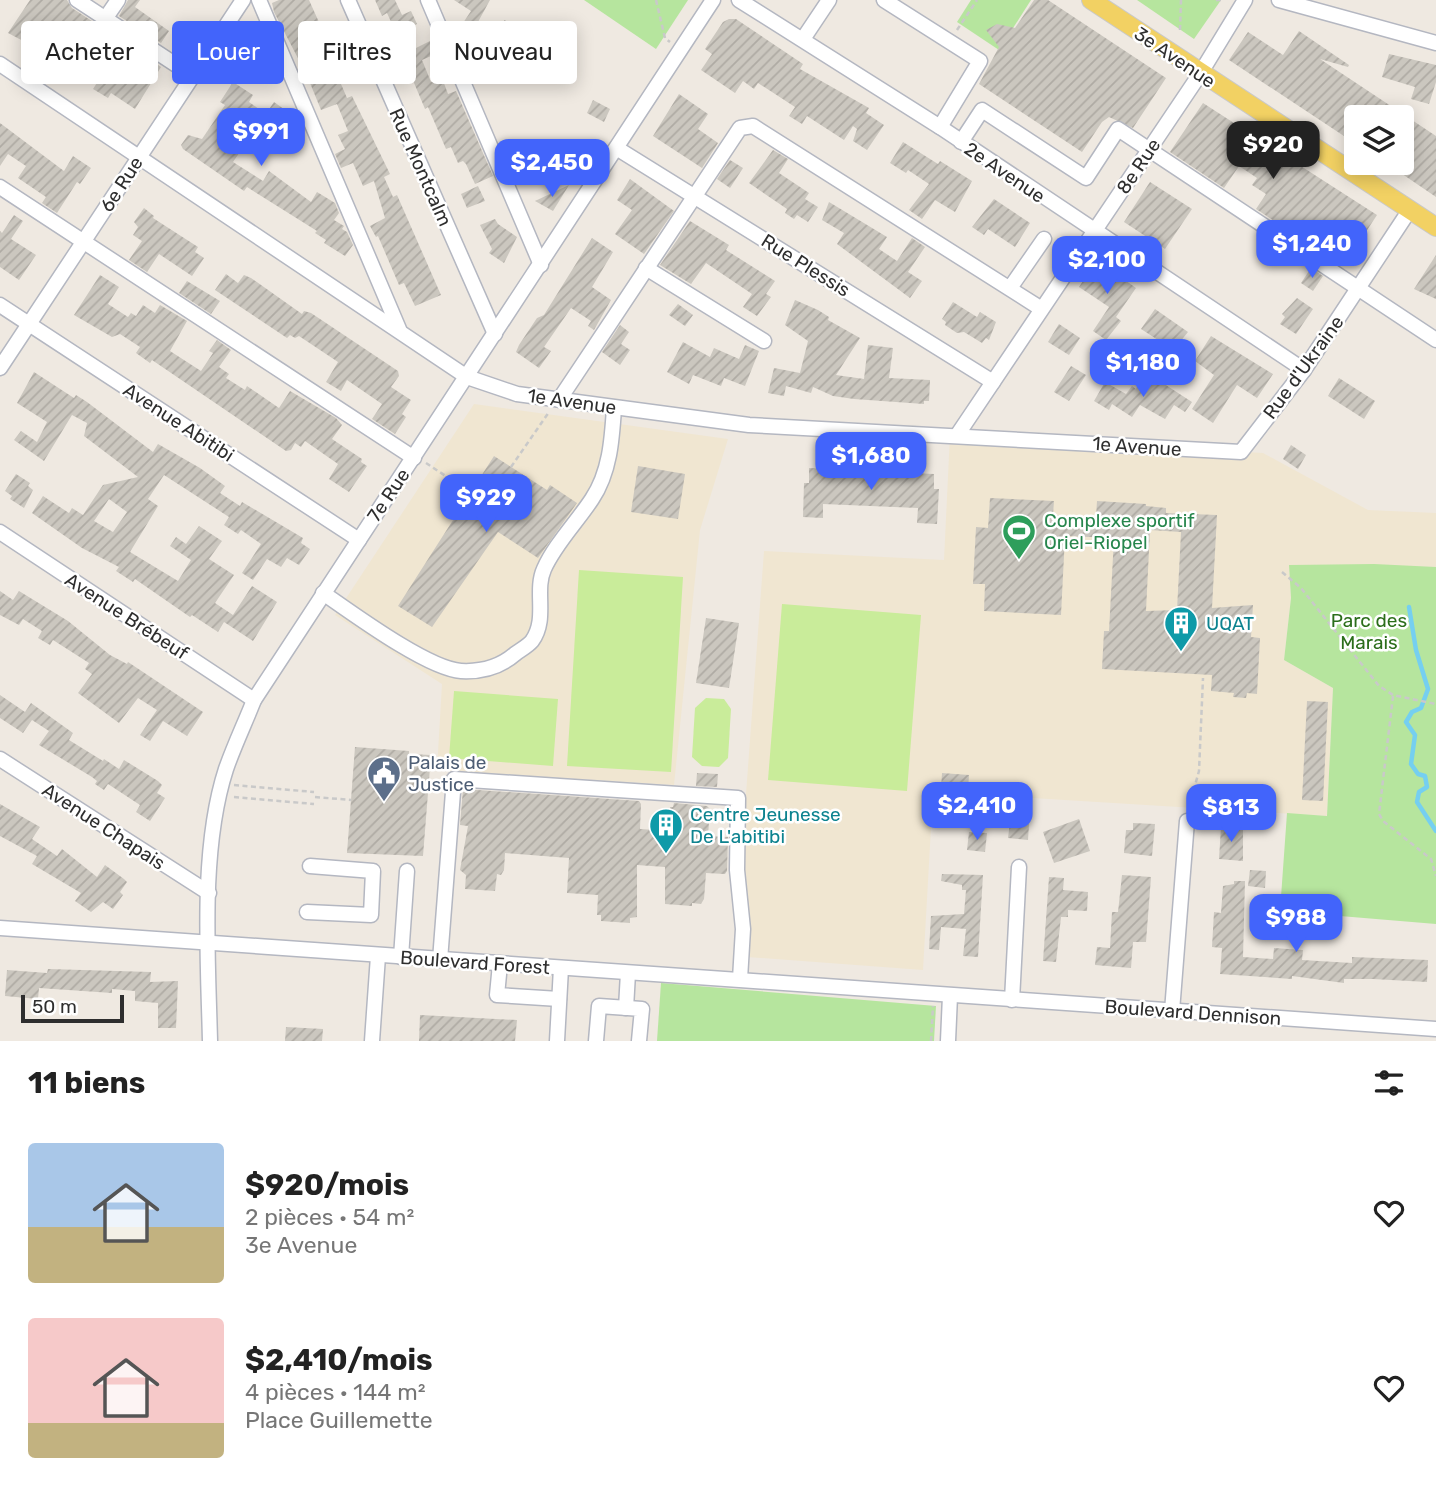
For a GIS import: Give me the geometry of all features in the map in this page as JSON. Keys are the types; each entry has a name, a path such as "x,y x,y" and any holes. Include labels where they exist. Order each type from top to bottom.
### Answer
{"main road":[{"name":"3e Avenue","path":"1090,0 1436,228"}],"street":[{"path":"77,0 172,62"},
{"path":"106,19 118,0"},
{"name":"6e Rue","path":"229,21 243,0"},
{"path":"259,0 400,330"},
{"name":"Rue Montcalm","path":"348,0 495,334"},
{"path":"428,0 541,265"},
{"name":"7e Rue","path":"210,1041 209,893 222,790 254,699 618,149 713,0"},
{"name":"2e Avenue","path":"739,0 940,127 1304,370"},
{"path":"803,39 829,0"},
{"path":"884,0 980,61 940,127"},
{"name":"8e Rue","path":"958,434 1040,308 1200,74 1245,0"},
{"path":"1279,0 1436,43"},
{"name":"1e Avenue","path":"0,65 467,377 500,390 749,425 958,434 1241,452"},
{"name":"6e Rue","path":"0,368 188,84"},
{"path":"961,142 982,110 1086,178 1118,130 1436,340"},
{"path":"559,400 740,128 753,126 1040,308"},
{"name":"Rue Plessis","path":"618,149 993,382"},
{"path":"0,187 414,458"},
{"name":"Rue d'Ukraine","path":"1241,452 1304,370 1409,211"},
{"path":"1010,288 1044,239"},
{"path":"646,268 764,341"},
{"name":"Avenue Abitibi","path":"0,305 359,540"},
{"path":"323,593 368,624 443,667 460,671 486,669 505,662 532,641 540,620 544,570 594,497 606,470 612,447 614,408"},
{"name":"Avenue Brébeuf","path":"0,532 254,699"},
{"name":"Avenue Chapais","path":"0,760 209,893"},
{"path":"440,960 454,779 738,798 737,870 743,929 740,979"},
{"path":"1172,1011 1187,821"},
{"path":"307,912 371,915 373,871 310,866"},
{"path":"1012,1000 1019,867"},
{"path":"401,957 407,871"},
{"name":"Boulevard Forest","path":"0,928 950,996"},
{"path":"372,1041 378,956"},
{"path":"499,964 497,995 559,999"},
{"path":"557,1041 561,968"},
{"path":"626,1008 628,973"},
{"path":"948,1041 950,996"},
{"name":"Boulevard Dennison","path":"950,996 1436,1029"},
{"path":"596,1041 599,1006 642,1009 639,1041"}],"path":[{"path":"656,0 665,38 680,50"},
{"path":"949,41 977,0"},
{"path":"1180,30 1181,0"},
{"path":"1216,0 1222,0"},
{"path":"511,467 559,400"},
{"path":"414,458 470,492"},
{"path":"1282,572 1301,588 1379,686 1393,695 1435,703"},
{"path":"1187,821 1199,771 1203,678"},
{"path":"1393,695 1379,814 1383,821 1431,859 1436,876"},
{"path":"222,790 314,792"},
{"path":"222,790 314,804"},
{"path":"315,797 351,800"},
{"path":"931,1041 934,994"}],"shaded area":[{"path":"474,404 728,439 700,530 674,785 437,770 442,684 335,615"},
{"path":"950,435 1263,453 1368,510 1436,513 1436,567 1289,565 1291,598 1284,660 1333,688 1327,816 933,792 923,970 734,956 764,551 944,560"}],"green space":[{"path":"584,0 688,0 656,49"},
{"path":"971,0 1031,0 999,50 957,22"},
{"path":"1137,0 1221,0 1194,39"},
{"name":"Parc des Marais","path":"1374,564 1436,567 1436,924 1280,911 1287,813 1327,816 1333,688 1284,660 1291,598 1289,565"},
{"path":"579,570 683,577 671,772 567,766"},
{"path":"782,604 921,615 907,791 768,780"},
{"path":"454,691 558,699 553,766 449,758"},
{"path":"706,698 724,699 731,709 728,758 719,767 702,766 692,757 695,708"},
{"path":"661,983 936,1006 934,1041 657,1041"}],"building":[{"path":"30,0 67,0 72,8 92,21 21,21 21,40 8,33"},
{"path":"128,0 140,0 135,7 155,21 127,21 119,16"},
{"path":"279,0 309,0 318,21 298,21 298,58 284,31 284,21 279,21 272,3"},
{"path":"375,0 395,0 402,15 411,11 416,21 391,21 387,13 382,16"},
{"path":"454,0 490,0 479,21 464,21 471,11"},
{"path":"1034,0 1048,0 1166,78 1133,128 1109,117 1102,122 1082,152 979,84 999,47 986,30 997,24 1015,28"},
{"path":"736,19 803,64 800,69 869,108 866,113 884,125 867,150 853,141 857,129 853,126 844,140 807,116 802,124 789,116 795,107 758,83 754,89 743,81 735,93 701,70 712,54 705,49 723,22"},
{"path":"158,23 169,31 161,43 158,41"},
{"path":"1299,31 1349,65 1348,67 1320,59 1389,105 1344,105 1344,136 1229,60 1248,32 1283,55"},
{"path":"430,41 430,56 422,60 430,84 444,84 448,94 456,91 493,176 475,184 466,164 463,161 458,163 451,147 446,149 428,107 425,109 415,84 416,48"},
{"path":"1389,54 1436,65 1436,82 1429,104 1411,99 1415,87 1382,77"},
{"path":"96,84 150,84 135,109 111,93 108,98 93,89"},
{"path":"232,84 253,95 249,102 266,114 233,162 263,181 269,171 311,202 317,192 335,203 339,213 334,220 344,226 342,229 347,232 353,245 345,256 324,243 326,240 315,233 317,231 247,187 244,191 183,149 181,145 188,135 202,139 225,105 220,102"},
{"path":"310,84 341,84 347,98 352,96 390,174 384,177 393,197 397,195 441,295 415,306 404,283 399,285 378,236 376,237 370,226 385,218 374,181 363,186 353,163 341,168 335,154 345,149 338,135 348,131 337,104 321,110"},
{"path":"679,94 708,114 698,129 718,143 702,168 653,136"},
{"path":"593,100 610,109 604,122 587,113"},
{"path":"274,102 288,112 277,127 263,118"},
{"path":"1203,103 1377,215 1356,247 1348,241 1346,245 1329,234 1318,250 1256,209 1266,194 1252,185 1257,178 1239,166 1224,188 1170,152"},
{"path":"1414,121 1436,136 1436,197 1404,175 1414,175"},
{"path":"0,123 64,171 73,156 91,168 80,184 77,182 57,213 42,203 46,197 18,178 26,166 8,154 0,166"},
{"path":"547,141 569,156 550,186 545,175 528,183 541,159 537,157"},
{"path":"903,142 972,181 955,212 935,200 922,219 909,210 929,184 908,170 906,173 890,163"},
{"path":"773,150 788,159 779,173 809,193 805,199 818,207 808,222 797,215 794,219 785,213 787,209 749,183"},
{"path":"730,160 743,168 730,188 717,179"},
{"path":"630,179 674,211 644,254 615,234 632,210 617,200"},
{"path":"1150,182 1192,209 1165,249 1124,222"},
{"path":"569,185 553,211 535,201"},
{"path":"478,186 485,201 467,208 461,194"},
{"path":"994,199 1030,223 1015,247 988,229 984,235 972,227"},
{"path":"829,202 887,237 879,249 897,261 912,238 925,247 908,272 922,281 910,298 837,244 844,233 822,220"},
{"path":"144,208 153,218 198,247 195,252 204,258 192,276 159,254 147,272 129,260 142,241 133,235 138,227 134,222"},
{"path":"14,215 23,221 11,239 36,255 19,280 0,267 0,231 2,233"},
{"path":"495,219 517,237 504,263 489,253 492,249 480,225"},
{"path":"690,221 729,245 726,250 775,281 766,294 771,297 757,316 743,307 752,294 706,263 691,284 660,265"},
{"path":"592,238 613,252 592,287 611,300 594,330 588,326 591,321 571,308 544,347 551,351 539,368 516,352 537,318 544,315"},
{"path":"1436,255 1436,299 1414,289"},
{"path":"1097,260 1136,288 1116,317 1121,321 1106,340 1093,331 1109,307 1079,287"},
{"path":"1311,268 1323,276 1313,291 1301,283"},
{"path":"226,274 238,283 244,275 251,278 302,314 304,311 311,313 398,371 399,376 391,387 411,400 402,414 406,417 395,434 372,419 382,404 347,380 341,391 326,382 338,362 299,336 295,338 290,335 287,338 215,290"},
{"path":"100,275 119,287 108,304 128,317 131,313 136,316 143,305 155,313 160,305 187,321 170,351 201,371 213,353 209,351 217,340 231,350 219,367 229,374 226,378 245,390 247,386 279,408 290,391 336,418 342,425 332,439 362,459 361,462 367,466 349,492 329,479 338,464 305,441 301,447 295,443 291,450 286,451 152,360 150,363 136,353 140,347 120,334 112,337 74,315"},
{"path":"187,281 220,301 211,314 179,293"},
{"path":"1297,298 1313,309 1296,334 1280,324 1285,317 1282,314"},
{"path":"795,300 818,310 829,317 828,320 860,338 836,375 864,379 868,345 893,348 889,378 930,380 929,401 924,401 924,404 854,399 833,396 813,387 811,393 786,386 784,396 768,393 774,368 800,373 808,341 785,325"},
{"path":"953,302 977,317 980,312 996,322 989,340 986,338 982,343 945,325 946,322 942,319"},
{"path":"678,304 693,315 685,326 669,315"},
{"path":"1155,309 1188,332 1155,372 1142,363 1158,340 1141,329"},
{"path":"1059,324 1080,338 1069,355 1048,342"},
{"path":"620,325 629,332 621,344 630,350 620,365 602,352"},
{"path":"1211,336 1273,374 1257,398 1237,385 1213,423 1192,409 1214,375 1195,361"},
{"path":"683,342 710,357 714,348 739,359 745,345 759,351 745,386 724,378 721,386 693,375 689,384 667,372"},
{"path":"1071,366 1086,375 1069,401 1054,392"},
{"path":"34,372 74,398 76,395 87,402 153,452 158,444 200,468 225,486 220,493 240,506 242,502 303,538 301,543 310,549 299,565 287,558 281,567 267,559 253,580 242,573 261,544 241,530 238,534 224,525 229,517 164,475 148,499 158,506 130,552 178,581 191,560 170,546 176,537 186,544 199,526 222,541 209,559 234,575 215,603 233,615 252,586 277,602 253,641 224,622 218,632 192,615 190,617 135,579 133,582 116,571 119,567 82,548 32,513 43,496 69,513 72,508 83,515 103,485 138,477 84,436 87,423 72,415 44,461 14,440 21,431 37,442 47,422 17,403","holes":["109,499 127,512 113,532 94,521"]},
{"path":"1155,378 1192,402 1185,412 1174,405 1165,419 1140,405 1132,417 1112,404 1109,410 1094,401 1105,382 1126,394 1132,386 1136,389 1138,385 1147,391"},
{"path":"1339,378 1375,401 1364,419 1328,396"},
{"path":"1291,445 1306,455 1298,469 1283,459"},
{"path":"494,456 547,490 550,485 577,503 538,558 498,532 432,627 398,606"},
{"path":"638,466 685,474 678,519 631,512"},
{"path":"809,468 934,474 934,489 939,489 937,524 917,523 918,508 823,504 823,518 803,517 804,483 809,483"},
{"path":"16,474 30,483 28,486 33,490 24,508 10,499 12,496 5,491"},
{"path":"990,498 1054,501 1053,515 1096,517 1097,501 1146,504 1166,508 1166,513 1217,515 1212,608 1253,605 1251,637 1260,638 1257,694 1247,693 1246,698 1233,697 1234,693 1211,691 1212,675 1102,669 1104,631 1109,631 1114,538 1065,536 1061,615 984,611 985,584 973,584 976,527 988,528","holes":["1150,530 1181,532 1177,610 1146,611"]},
{"path":"0,591 13,600 19,591 68,621 110,655 127,664 128,662 203,712 187,736 163,721 150,741 140,735 157,710 138,698 119,723 78,693 92,674 85,669 89,663 53,640 50,645 38,638 42,631 23,619 19,625 0,615"},
{"path":"706,618 739,623 729,688 696,683"},
{"path":"0,695 25,712 31,703 73,733 69,740 103,761 104,759 119,769 124,760 158,781 162,785 157,793 165,798 150,821 136,812 140,805 108,784 104,790 95,784 97,781 92,777 39,745 49,731 32,720 23,733 0,718"},
{"path":"1307,701 1328,702 1323,801 1302,800"},
{"path":"355,747 431,755 423,856 347,853"},
{"path":"697,773 718,774 717,787 696,786"},
{"path":"942,773 969,775 968,791 941,789"},
{"name":"Centre Jeunesse De L'abitibi","path":"463,789 639,801 640,829 668,831 670,807 673,807 674,803 707,806 710,809 708,836 728,837 727,871 725,874 706,873 704,899 701,904 692,903 692,906 665,904 665,867 637,865 637,917 630,918 630,923 601,921 601,915 597,915 598,895 567,893 569,858 505,853 504,870 501,875 497,874 495,891 465,889 466,875 460,870 468,826 460,825"},
{"path":"0,804 40,827 32,839 57,856 62,849 97,877 105,865 124,879 127,882 120,892 123,895 113,909 103,902 91,912 75,901 81,893 32,864 37,856 0,836"},
{"path":"1004,804 1008,820 988,827 983,810"},
{"path":"1079,819 1090,851 1054,863 1043,832"},
{"path":"1010,822 1029,824 1028,840 1008,838"},
{"path":"1133,823 1155,824 1152,856 1124,853 1126,830 1133,830"},
{"path":"1221,827 1243,829 1243,861 1219,859"},
{"path":"969,832 987,833 985,852 967,850"},
{"path":"1250,870 1266,871 1265,888 1248,886"},
{"path":"942,874 983,875 978,957 963,956 966,929 941,927 939,950 929,949 931,916 964,914 966,890 962,890 962,885 941,881"},
{"path":"1122,875 1151,877 1146,942 1133,942 1131,968 1095,965 1097,947 1110,948 1112,912 1118,912"},
{"path":"1049,877 1064,878 1063,890 1088,892 1087,911 1068,910 1068,917 1061,917 1056,962 1043,961"},
{"path":"1234,881 1245,881 1243,957 1273,959 1274,948 1303,950 1302,960 1352,963 1352,957 1428,960 1427,982 1344,979 1344,983 1292,976 1292,979 1220,974 1222,948 1212,947 1214,912 1221,913 1223,886 1234,884"},
{"path":"48,969 151,972 150,982 178,981 176,1028 158,1028 158,1003 135,1001 135,991 112,989 112,993 39,988 38,999 5,996 7,970 47,973"},
{"path":"420,1015 517,1020 515,1041 419,1041"},
{"path":"286,1027 323,1029 322,1041 285,1041"}],"waterway":[{"path":"1409,607 1416,650 1428,689 1421,708 1412,712 1406,722 1415,735 1411,764 1418,774 1425,776 1427,787 1419,792 1417,802 1436,831"}],"place":[{"name":"Complexe sportif Oriel-Riopel","path":"1019,561"},
{"name":"UQAT","path":"1181,653"},
{"name":"Palais de Justice","path":"384,803"},
{"name":"Centre Jeunesse De L'abitibi","path":"666,855"}]}
